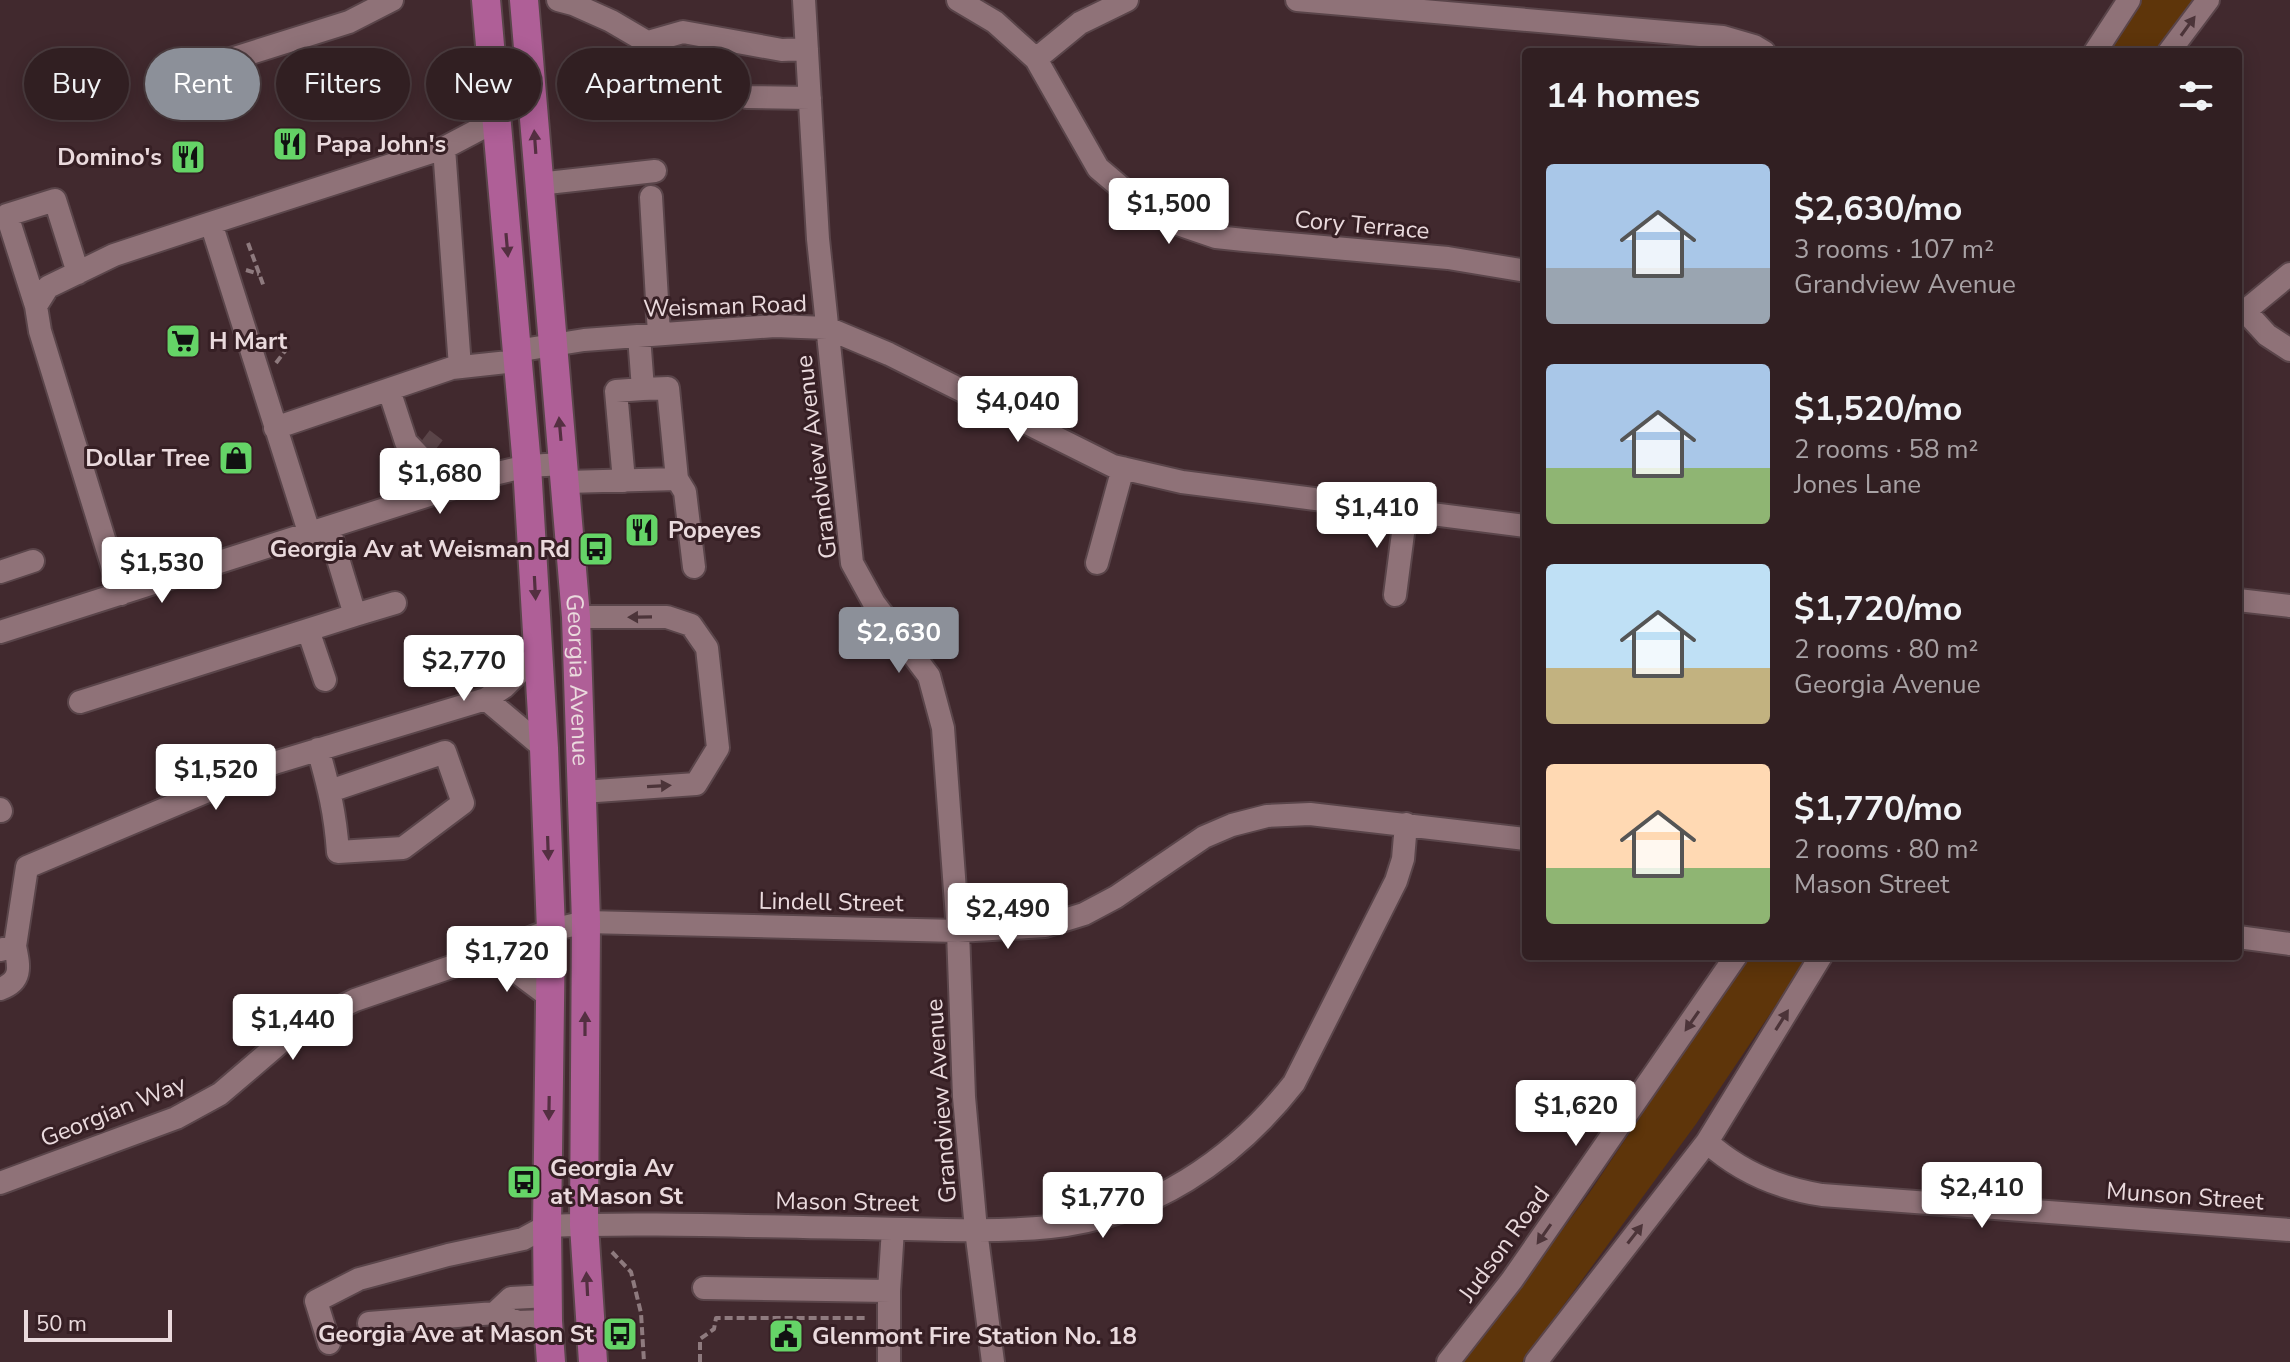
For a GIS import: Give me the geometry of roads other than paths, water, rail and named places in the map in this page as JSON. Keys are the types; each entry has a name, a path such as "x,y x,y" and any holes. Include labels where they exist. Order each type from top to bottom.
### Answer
{"main road":[{"name":"Georgia Avenue","path":"486,0 490,48"},
{"name":"Georgia Avenue","path":"524,0 576,617 586,922 584,1225 593,1362"},
{"name":"Georgia Avenue","path":"495,120 527,466 544,748 551,930 547,1226 551,1362"}],"street":[{"path":"260,50 349,22 392,0"},
{"path":"558,0 611,21 715,82 747,97 810,98"},
{"name":"Grandview Avenue","path":"804,0 818,239 852,563 874,603 929,676 943,728 958,931 964,1097 976,1230 993,1362"},
{"name":"Cory Terrace","path":"958,0 995,22 1036,59 1098,168 1144,207 1178,224 1216,237 1448,258 1522,270"},
{"path":"1036,59 1080,23 1127,0"},
{"path":"1297,0 1723,37 1757,48"},
{"path":"2098,48 2129,0"},
{"path":"2172,48 2208,0"},
{"path":"648,42 683,32 782,50 807,49"},
{"path":"36,306 48,287 114,255 444,148 480,129 490,120"},
{"path":"444,148 460,367"},
{"path":"538,184 655,171"},
{"path":"643,389 649,335 651,197"},
{"path":"78,273 55,200 7,215 121,594"},
{"path":"211,223 275,428 355,615"},
{"path":"2290,274 2242,311 2267,335 2290,350"},
{"name":"Weisman Road","path":"275,428 460,367 517,356 553,345 775,326 827,328 889,354 1113,466 1182,482 1522,525"},
{"path":"624,481 616,391 668,388 677,479 685,492 694,567"},
{"path":"389,390 406,442 430,452 450,488"},
{"path":"0,632 527,466 624,481 677,479"},
{"path":"1097,563 1123,468"},
{"path":"1395,595 1406,510"},
{"path":"0,572 33,561"},
{"path":"2242,600 2290,606"},
{"path":"80,702 395,603"},
{"path":"576,617 667,617 691,625 707,648 718,748 696,784 582,792"},
{"path":"308,630 325,680"},
{"path":"0,989 10,986 18,978 20,967 7,948 27,867 274,763 486,699 504,687 539,653"},
{"path":"486,699 544,748"},
{"path":"318,749 335,810 338,852 403,848 463,803 445,752 330,791"},
{"name":"Lindell Street","path":"586,922 958,931 1045,926 1084,914 1116,897 1204,837 1232,825 1267,816 1310,814 1522,838"},
{"name":"Mason Street","path":"547,1226 976,1230 1049,1227 1104,1217 1167,1192 1246,1138 1294,1083 1400,871 1406,824"},
{"name":"Georgian Way","path":"0,1183 176,1118 220,1094 296,1029 355,1000 551,930 586,922"},
{"path":"2242,938 2290,944"},
{"path":"486,955 518,973 550,997"},
{"name":"Judson Road","path":"1448,1362 1512,1280 1733,960"},
{"path":"1536,1362 1707,1142 1819,960"},
{"name":"Munson Street","path":"1707,1142 1738,1167 1779,1186 1822,1195 2290,1230"},
{"path":"329,1343 316,1301 359,1279 523,1239 547,1226"},
{"path":"889,1362 893,1229"},
{"path":"704,1288 889,1291"},
{"path":"369,1323 495,1313 511,1298 548,1308"}],"tunnel":[{"path":"423,439 436,449"}],"place":[{"name":"Papa John's","path":"290,144"},
{"name":"Domino's","path":"188,157"},
{"name":"H Mart","path":"183,341"},
{"name":"Dollar Tree","path":"236,458"},
{"name":"Popeyes","path":"642,530"},
{"name":"Georgia Av at Weisman Rd","path":"596,549"},
{"name":"Georgia Av at Mason St","path":"524,1182"},
{"name":"Georgia Ave at Mason St","path":"620,1334"},
{"name":"Glenmont Fire Station No. 18","path":"786,1336"}]}
